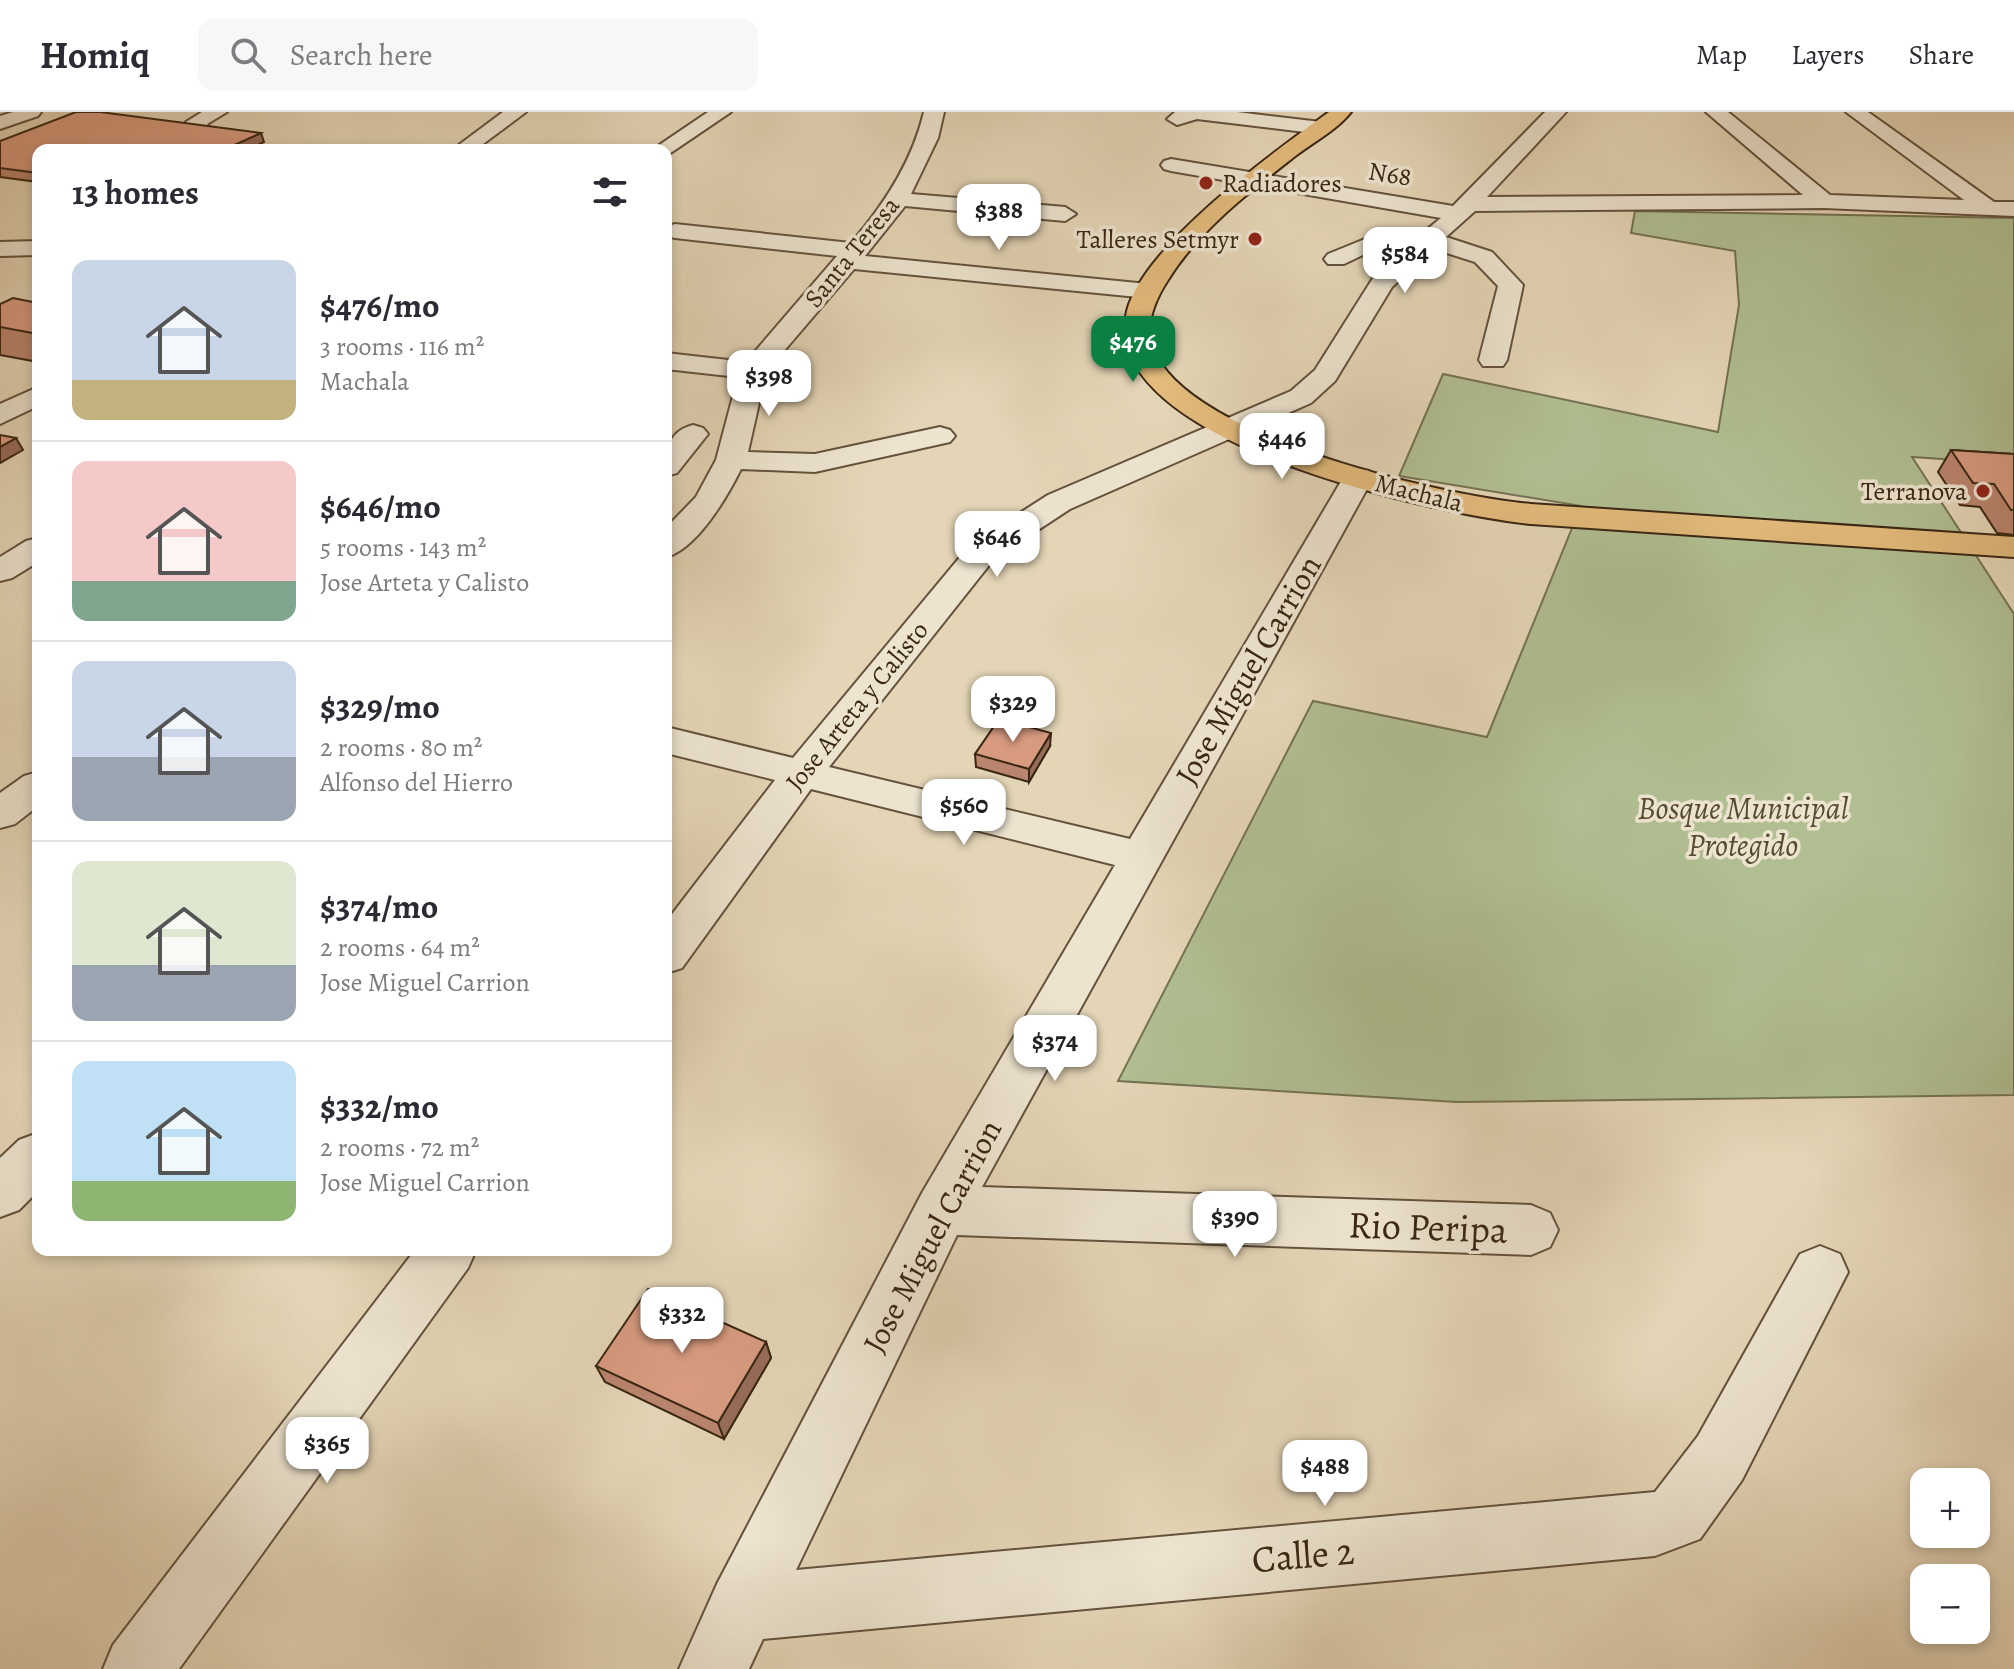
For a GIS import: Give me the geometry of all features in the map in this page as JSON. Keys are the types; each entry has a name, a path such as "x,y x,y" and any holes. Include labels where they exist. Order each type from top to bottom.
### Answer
{"main road":[{"name":"Machala","path":"1341,112 1198,226 1148,291 1137,337 1146,357 1158,376 1185,401 1228,429 1258,444 1358,478 1429,498 1497,510 2014,547"}],"street":[{"path":"0,123 31,112"},
{"path":"200,128 196,122 217,112"},
{"path":"471,144 516,112"},
{"path":"671,144 721,112"},
{"name":"Santa Teresa","path":"672,541 709,501 731,460 753,371 898,199 928,138 934,112"},
{"name":"Jose Arteta y Calisto","path":"672,948 802,773 982,552 1059,502 1301,397 1315,386 1382,283 1464,209 1556,112"},
{"path":"1716,112 1824,201"},
{"path":"1856,112 1989,208"},
{"path":"1177,119 1197,113 1321,128"},
{"path":"0,143 54,121"},
{"name":"N68","path":"1171,165 1410,206 1464,209 1824,201 2014,209"},
{"path":"1681,180 1706,202"},
{"path":"1373,200 1395,181"},
{"path":"1395,231 1422,183"},
{"path":"1299,188 1289,201 1291,204 1348,218"},
{"path":"898,199 1065,214"},
{"path":"711,214 774,219"},
{"path":"853,226 876,228"},
{"path":"675,231 851,256 1148,291"},
{"path":"1336,259 1352,248 1389,243 1423,243 1477,252 1490,259 1511,285 1493,360"},
{"path":"0,249 32,248"},
{"path":"672,362 753,371"},
{"path":"0,415 32,398"},
{"path":"672,460 693,434"},
{"path":"731,460 815,463 940,436"},
{"name":"Jose Miguel Carrion","path":"713,1669 941,1210 1358,478"},
{"path":"2,569 32,552"},
{"path":"2,569 32,576"},
{"path":"672,741 1141,857"},
{"path":"0,814 32,790"},
{"path":"0,1193 32,1162"},
{"name":"Rio Peripa","path":"941,1210 1531,1230"},
{"path":"137,1669 444,1256"},
{"name":"Calle 2","path":"741,1608 1655,1524 1677,1516 1720,1458 1820,1272"}],"green space":[{"name":"Bosque Municipal Protegido","path":"1635,211 2014,218 2014,464 1912,457 2014,614 2014,1095 1457,1102 1118,1081 1313,701 1487,737 1581,506 1399,476 1443,374 1718,432 1739,305 1735,251 1631,233"}],"building":[{"path":"76,112 100,112 261,133 236,144 32,144 32,172 0,168 0,141"},
{"path":"13,298 32,302 32,333 0,327 0,304"},
{"path":"0,435 16,438 0,447"},
{"path":"1951,450 2014,454 2014,510 1994,484 1973,483"},
{"path":"999,719 1051,733 1029,769 975,754"},
{"path":"648,1289 766,1342 718,1423 596,1366"}],"place":[{"name":"Radiadores","path":"1206,183"},
{"name":"Talleres Setmyr","path":"1255,239"},
{"name":"Terranova","path":"1983,491"}]}
